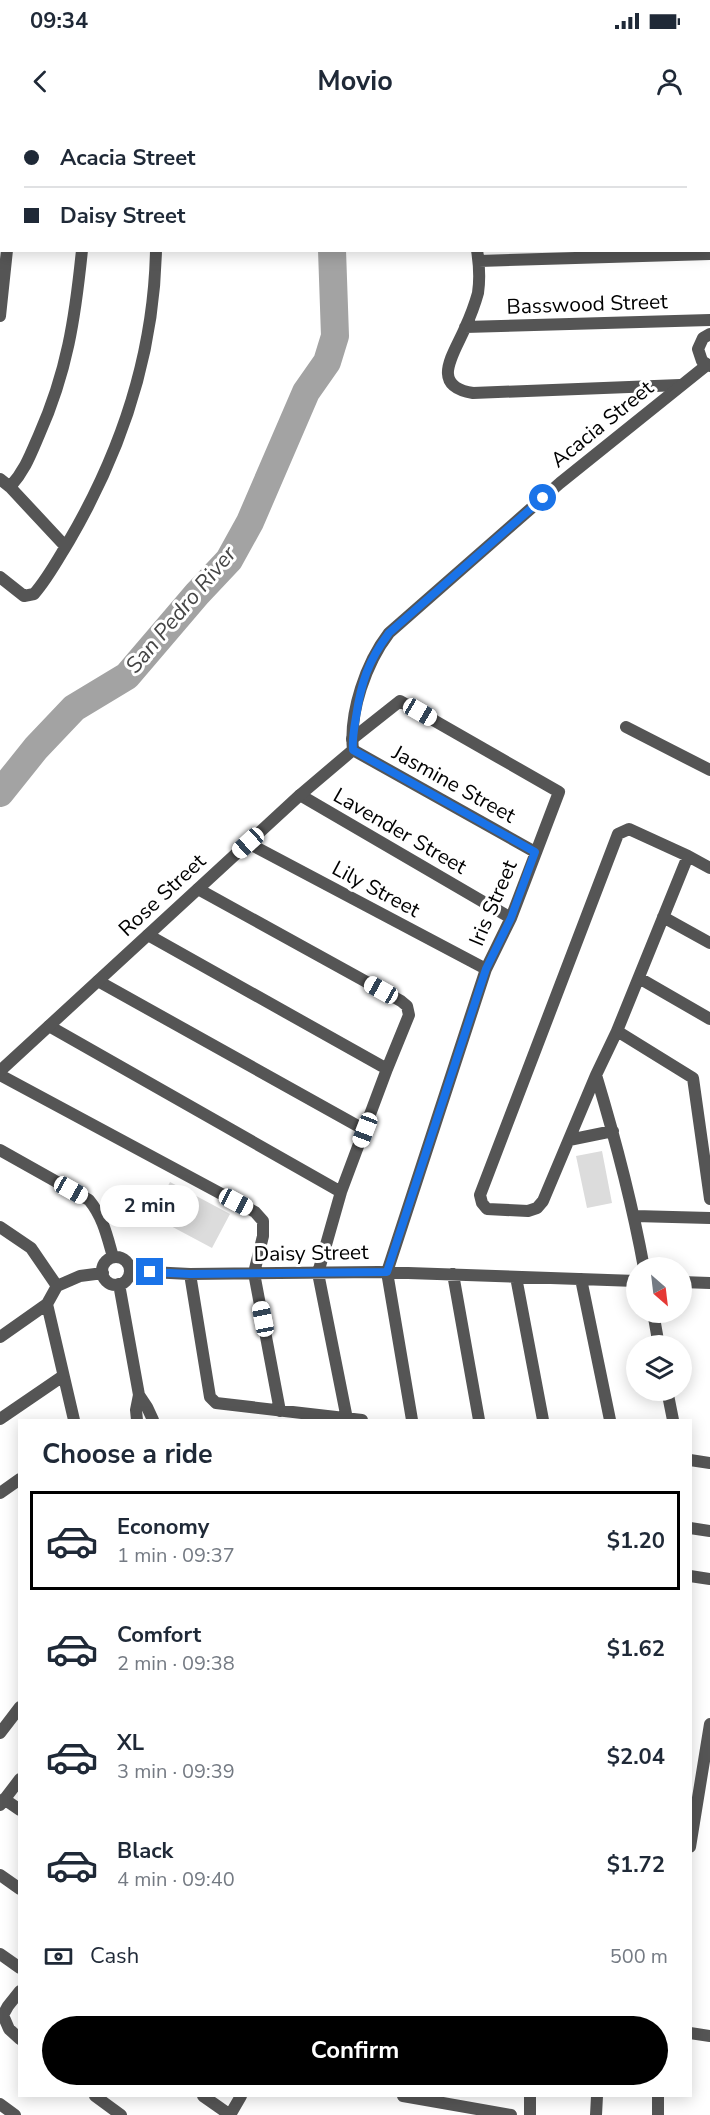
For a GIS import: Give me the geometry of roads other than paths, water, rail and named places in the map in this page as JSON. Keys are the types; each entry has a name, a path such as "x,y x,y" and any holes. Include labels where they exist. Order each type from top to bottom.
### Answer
{"street":[{"path":"0,316 8,252"},
{"path":"65,546 5,483 23,472 55,399 74,323 82,252"},
{"path":"0,578 24,596 34,594 100,485 136,390 146,350 156,252"},
{"path":"681,385 473,393 461,391 451,384 447,374 449,360 478,292 478,256 710,252"},
{"name":"Basswood Street","path":"465,327 710,320"},
{"path":"708,365 699,355 698,349 704,338 710,334"},
{"name":"Acacia Street","path":"352,745 361,684 378,646 389,633 560,483 708,365"},
{"name":"Rose Street","path":"0,1073 400,701"},
{"name":"Iris Street","path":"387,1272 486,969 511,918 559,792 400,701"},
{"path":"626,727 710,770"},
{"name":"Jasmine Street","path":"352,745 535,852"},
{"name":"Lavender Street","path":"300,795 511,918"},
{"path":"688,856 617,1031 543,1201 537,1208 528,1211 487,1209 482,1203 480,1194 618,834 629,829 688,856 710,868"},
{"name":"Lily Street","path":"248,843 486,969"},
{"path":"190,1274 210,1397 216,1403 347,1419 318,1273 341,1192 409,1015 407,1006 198,889"},
{"path":"663,917 710,943"},
{"path":"148,934 387,1069"},
{"path":"639,978 710,1019"},
{"path":"98,981 365,1130"},
{"path":"49,1026 341,1192"},
{"path":"617,1031 693,1078 710,1199"},
{"path":"0,1073 255,1212 263,1221 263,1236 254,1273 280,1411"},
{"path":"596,1075 613,1131 642,1257"},
{"path":"569,1140 613,1131"},
{"path":"0,1150 89,1200 104,1223 113,1257"},
{"path":"634,1216 710,1218"},
{"path":"0,1227 31,1248 57,1286"},
{"path":"113,1257 125,1260 130,1271 127,1279 119,1284 107,1281 103,1273 106,1262 113,1257"},
{"name":"Daisy Street","path":"130,1271 190,1274 387,1272 626,1281"},
{"path":"387,1272 412,1419"},
{"path":"1,1334 47,1304 57,1286 80,1276 103,1273"},
{"path":"453,1274 479,1419"},
{"path":"516,1277 543,1419"},
{"path":"581,1279 609,1419"},
{"path":"692,1282 710,1283"},
{"path":"119,1284 138,1395 137,1419"},
{"path":"47,1304 74,1419"},
{"path":"0,1419 63,1376"},
{"path":"138,1395 153,1419"},
{"path":"669,1401 673,1419"},
{"path":"692,1460 710,1462"},
{"path":"0,1493 18,1480"},
{"path":"692,1528 710,1531"},
{"path":"692,1576 710,1578"},
{"path":"0,1733 17,1714"},
{"path":"692,1835 710,1724"},
{"path":"18,1782 2,1802 18,1809"},
{"path":"0,1875 18,1888"},
{"path":"0,1954 18,1967"},
{"path":"18,1994 3,2015 9,2029 18,2037"},
{"path":"692,2033 710,2036"},
{"path":"96,2097 121,2115"},
{"path":"203,2097 230,2115 240,2097"},
{"path":"409,2097 511,2115"},
{"path":"530,2097 530,2115"},
{"path":"597,2097 597,2115"},
{"path":"658,2097 658,2115"},
{"path":"0,2104 15,2115"}],"waterway":[{"name":"San Pedro River","path":"0,793 36,748 74,708 127,676 229,560 250,522 306,392 327,362 335,336 332,252"}]}
